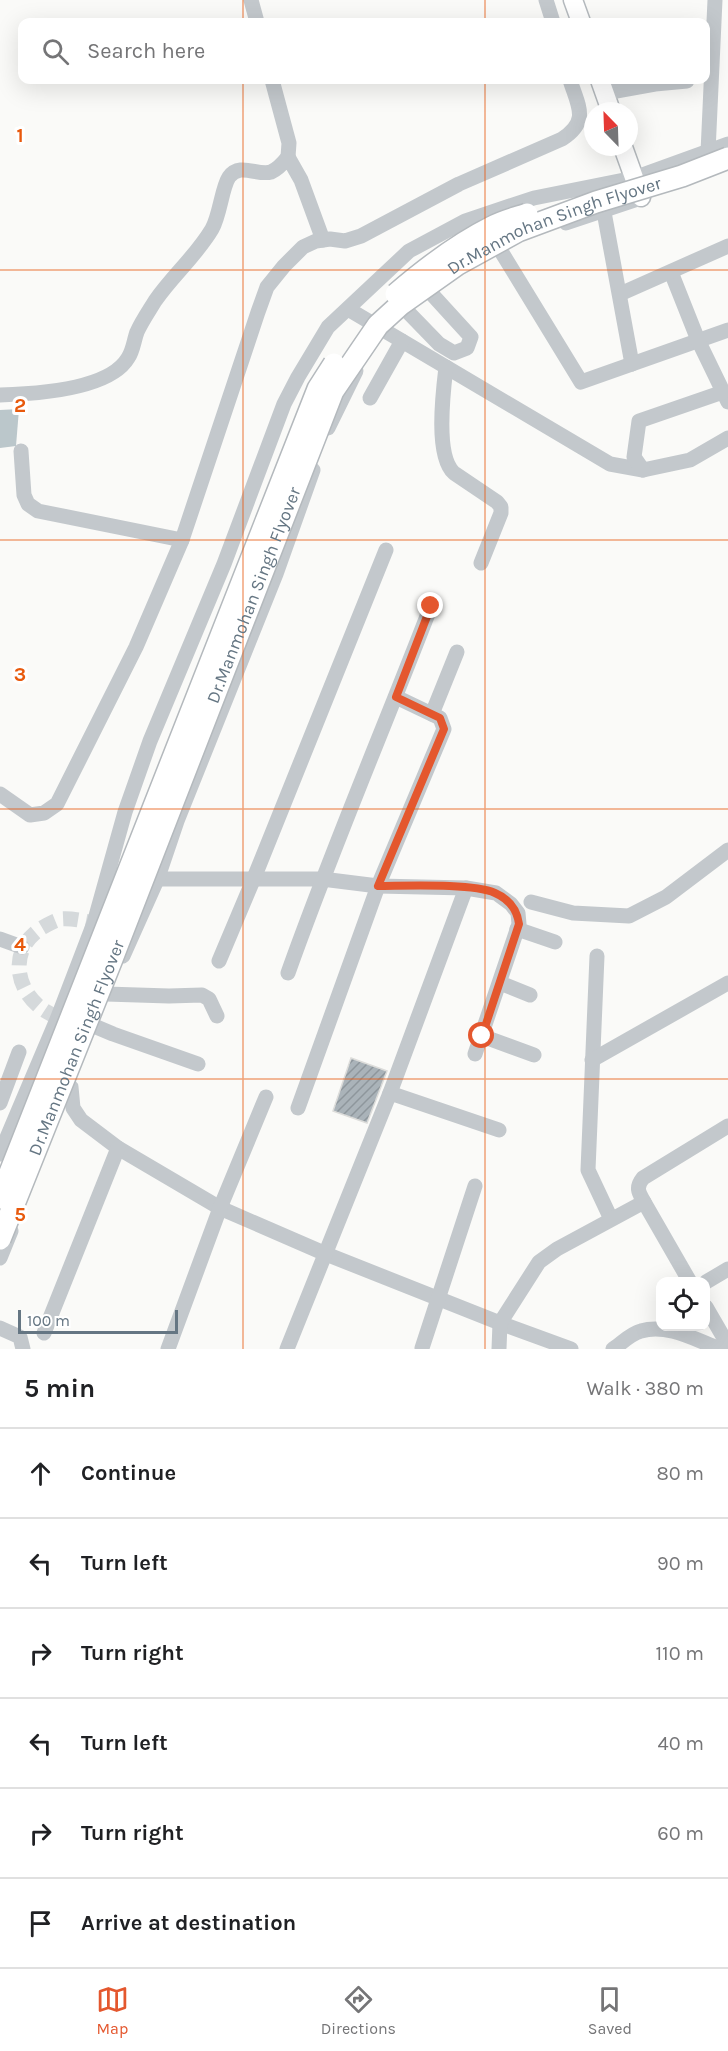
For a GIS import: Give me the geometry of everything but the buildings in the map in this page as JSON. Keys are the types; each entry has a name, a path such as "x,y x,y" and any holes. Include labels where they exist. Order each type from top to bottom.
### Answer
{"highway":[{"name":"Dr.Manmohan Singh Flyover","path":"0,1198 318,389 340,354 378,309 418,275 493,226 558,203 721,154"},
{"name":"Dr.Manmohan Singh Flyover","path":"2,1240 333,391 378,326 400,305 458,264 518,231 596,202 682,176 721,154"}],"main road":[{"path":"573,0 580,18"},
{"path":"602,86 608,102"},
{"path":"626,156 641,197"}],"street":[{"path":"251,0 256,18"},
{"path":"546,0 552,18"},
{"path":"715,0 721,154"},
{"path":"273,84 289,143 288,157 301,180 323,240"},
{"path":"0,794 30,815 44,813 57,804 136,647 182,540 226,402 267,287 303,247 323,240 345,241 362,236 459,184 571,133 580,120 571,84"},
{"path":"602,86 655,84"},
{"path":"0,1154 33,1071 58,1017 94,923 125,812 150,741 224,564 284,404 328,327 409,251 465,221 534,198 634,178 721,154 728,144"},
{"path":"0,395 44,392 94,381 113,373 128,359 137,333 157,298 196,253 214,227 227,180 234,172 245,169 263,173 273,171 288,157"},
{"path":"0,1258 2,1240 71,1088 106,994 157,880 177,821 276,574 327,430 355,373 383,331 405,309 429,291 499,248 533,233 603,212 728,167"},
{"path":"603,212 633,364"},
{"path":"620,294 728,246"},
{"path":"499,248 581,382 728,330"},
{"path":"643,470 634,457 639,421 725,397 698,340 671,272"},
{"path":"405,309 439,344 454,353 467,348 471,337 429,291"},
{"path":"348,309 610,464 643,470 690,460 728,438"},
{"path":"370,398 402,342"},
{"path":"446,367 442,419 445,460 448,468 501,507 501,513 481,562"},
{"path":"21,451 24,495 28,504 38,511 182,540"},
{"path":"219,961 386,550"},
{"path":"288,973 322,879 431,606"},
{"path":"432,714 457,652"},
{"path":"298,1108 378,886 444,729 440,718 396,697"},
{"path":"531,902 573,913 629,916 666,897 728,850"},
{"path":"107,877 157,880 322,879 378,886 466,888 496,893 511,904 518,913 519,924 476,1054"},
{"path":"287,1349 390,1094 466,888"},
{"path":"517,929 555,942"},
{"path":"0,939 22,947"},
{"path":"597,956 588,1170 611,1219"},
{"path":"500,983 530,995"},
{"path":"592,1060 728,983"},
{"path":"106,994 202,995 209,999 217,1016"},
{"path":"94,1026 198,1065"},
{"path":"482,1036 534,1055"},
{"path":"0,1103 19,1052"},
{"path":"33,1071 71,1088"},
{"path":"71,1088 73,1108 81,1120 118,1148 220,1208 326,1254 571,1349"},
{"path":"390,1094 499,1130"},
{"path":"168,1349 220,1208 266,1097"},
{"path":"688,1277 644,1202 638,1190 638,1184 643,1178 728,1126"},
{"path":"44,1333 118,1148"},
{"path":"422,1348 475,1186"},
{"path":"499,1349 500,1323 539,1262 557,1248 644,1202"},
{"path":"710,1279 728,1269"},
{"path":"710,1315 728,1345"},
{"path":"0,1328 20,1337 23,1349"},
{"path":"613,1349 626,1338 641,1331 654,1330 669,1330 720,1349"}],"shaded area":[{"path":"19,409 16,446 0,448 0,410"}],"tunnel":[{"path":"58,1017 45,1011 25,990 20,978 19,964 22,951 29,939 40,929 55,921 69,919 94,923"}],"route":[{"path":"431,606 396,697 440,718 444,729 378,886 487,890 496,893 511,904 518,913 519,924 482,1036"}]}
